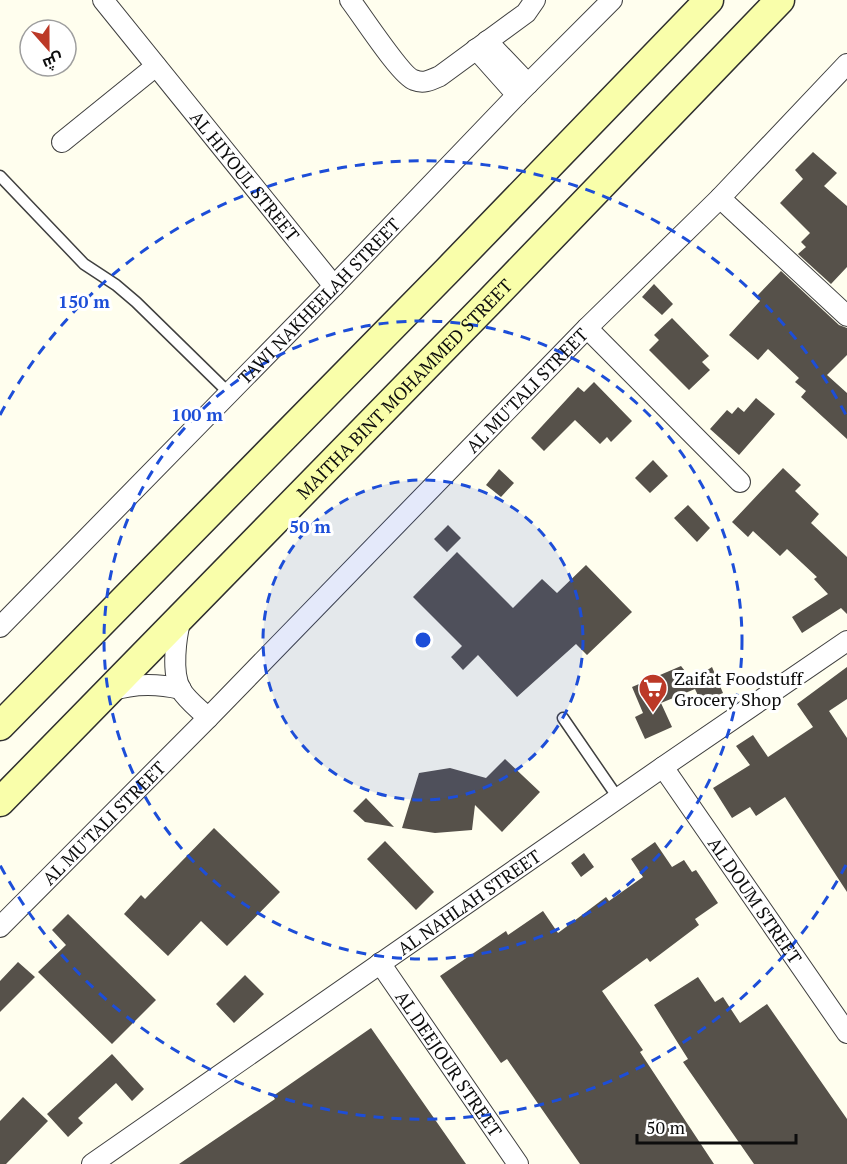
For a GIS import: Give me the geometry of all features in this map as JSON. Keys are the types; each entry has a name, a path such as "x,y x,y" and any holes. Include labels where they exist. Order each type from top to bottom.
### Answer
{"main road":[{"path":"0,726 448,270 709,0"},
{"name":"MAITHA BINT MOHAMMED STREET","path":"0,802 488,303 780,0"}],"street":[{"name":"AL HIYOUL STREET","path":"103,0 334,286"},
{"path":"350,0 411,80 426,82 440,76 526,13 535,0"},
{"name":"TAWI NAKHEELAH STREET","path":"0,627 612,0"},
{"path":"482,45 522,90"},
{"name":"AL MU'TALI STREET","path":"0,927 208,718 587,328 720,198 847,64"},
{"path":"62,142 156,66"},
{"path":"720,198 847,316"},
{"path":"587,328 740,482"},
{"path":"180,689 176,652 182,615"},
{"name":"AL NAHLAH STREET","path":"101,1162 380,963 847,641"},
{"path":"110,691 152,684 180,689 208,718"},
{"name":"AL DOUM STREET","path":"663,766 847,1033"},
{"name":"AL DEEJOUR STREET","path":"380,963 518,1164"}],"lane":[{"path":"0,176 84,264 116,285 136,302 229,393"},
{"path":"563,718 618,798"}],"building":[{"path":"813,152 837,173 824,186 847,206 847,267 831,284 798,254 806,247 801,242 810,233 780,203 803,179 795,170"},
{"path":"781,271 839,325 847,328 847,355 827,375 847,393 847,439 801,397 806,391 795,382 799,378 768,349 758,360 729,335 760,301 756,297"},
{"path":"654,284 673,304 662,315 642,297"},
{"path":"672,318 709,356 702,362 710,370 689,390 649,350 659,340 654,335"},
{"path":"594,382 632,421 611,442 607,437 600,444 575,420 544,451 531,438 578,387 584,392"},
{"path":"756,398 775,414 739,455 710,429 727,410 732,414 738,407 744,412"},
{"path":"653,460 668,476 650,493 635,478"},
{"path":"783,468 801,485 795,491 819,514 811,523 847,557 847,614 841,608 802,633 792,617 828,594 814,579 817,577 787,549 780,556 753,531 748,537 732,522"},
{"path":"499,469 514,483 501,497 486,485"},
{"path":"688,505 710,528 697,542 674,518"},
{"path":"448,525 461,538 447,552 434,539"},
{"path":"457,552 513,608 542,579 557,593 586,565 632,612 587,655 576,644 517,697 478,655 463,670 451,657 462,646 413,597"},
{"path":"681,666 692,680 712,667 723,693 701,702 695,689 661,703 672,727 645,739 635,717 643,713 632,687"},
{"path":"847,667 847,699 829,711 847,738 847,892 785,797 756,816 750,807 732,818 713,788 750,765 736,746 753,735 768,757 813,727 797,704"},
{"path":"505,759 540,792 502,832 475,805 472,830 435,833 402,828 419,773 450,768 486,778"},
{"path":"366,798 394,827 365,822 353,811"},
{"path":"214,828 280,892 227,946 201,921 168,956 124,914 141,895 145,899"},
{"path":"385,841 434,892 416,910 367,859"},
{"path":"655,842 672,867 684,860 692,872 696,870 718,903 695,919 699,925 650,962 647,958 602,991 643,1050 640,1052 714,1164 580,1164 507,1059 501,1063 440,976 506,931 508,935 543,911 558,933 606,897 609,901 643,877 631,859"},
{"path":"584,853 594,867 581,877 571,863"},
{"path":"68,914 156,1000 112,1044 38,972 66,945 52,930"},
{"path":"18,962 35,977 0,1012 0,981"},
{"path":"245,975 264,994 234,1023 216,1004"},
{"path":"698,977 715,1002 723,997 740,1023 767,1004 847,1119 847,1164 754,1164 683,1062 688,1059 654,1005"},
{"path":"371,1028 466,1164 179,1164 275,1099 273,1096"},
{"path":"112,1054 144,1089 132,1101 116,1083 78,1118 83,1123 68,1137 47,1114"},
{"path":"23,1097 48,1121 6,1164 0,1164 0,1121"}],"place":[{"name":"Zaifat Foodstuff Grocery Shop","path":"653,714"}]}
